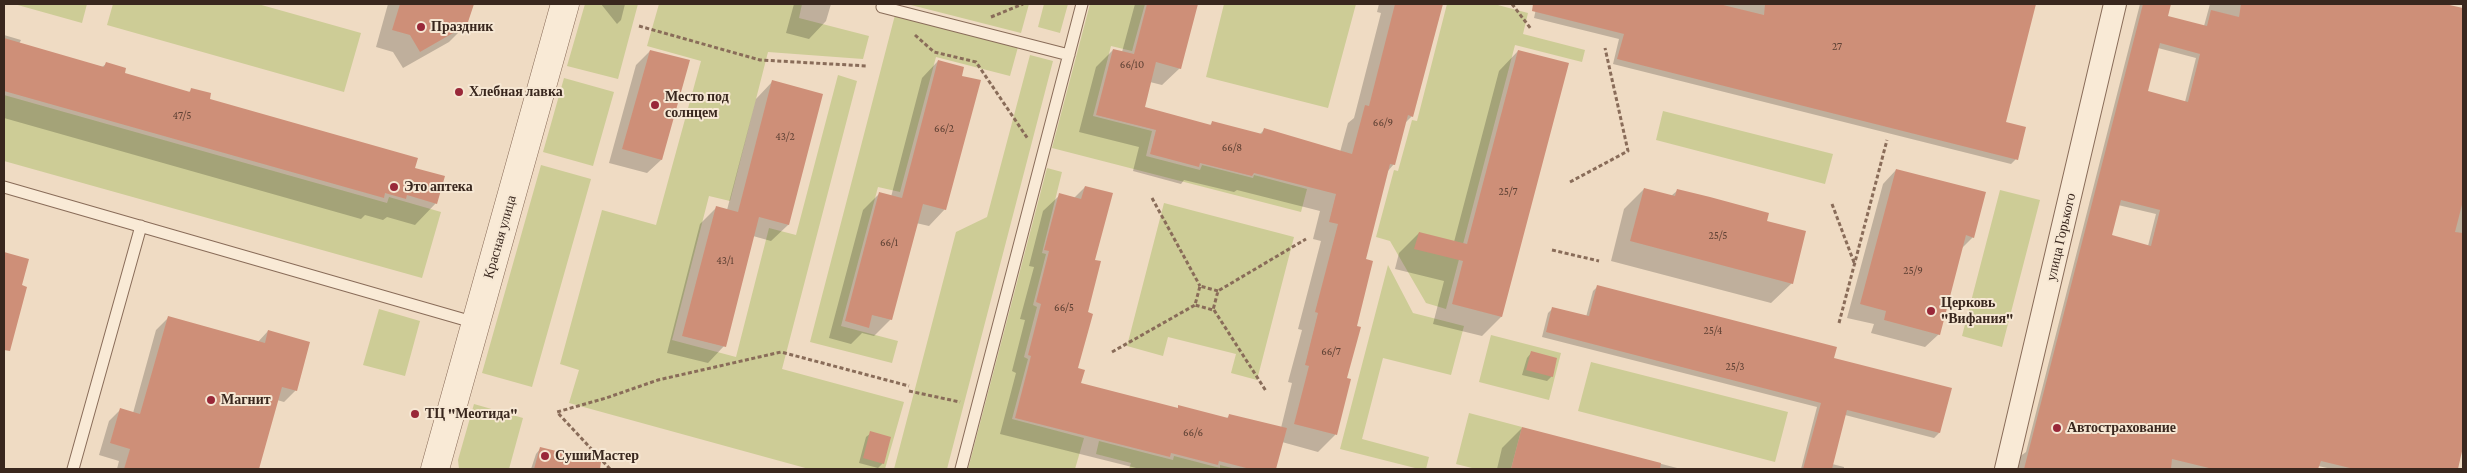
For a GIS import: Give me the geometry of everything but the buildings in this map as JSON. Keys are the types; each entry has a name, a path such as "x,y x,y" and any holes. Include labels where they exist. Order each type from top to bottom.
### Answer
{"street":[{"name":"Красная улица","path":"435,469 565,4"},
{"name":"улица Горького","path":"2006,469 2115,4"}],"lane":[{"path":"883,4 882,7 1069,55"},
{"path":"961,469 1082,4"},
{"path":"4,187 476,323"},
{"path":"73,469 141,226"}],"path":[{"path":"1512,4 1531,29"},
{"path":"639,26 760,60 867,66"},
{"path":"1570,182 1628,151 1605,48"},
{"path":"934,52 976,62 1042,159"},
{"path":"1839,323 1887,140"},
{"path":"1152,198 1200,286 1195,305"},
{"path":"1832,204 1855,265"},
{"path":"1213,310 1218,291 1306,239"},
{"path":"1552,250 1599,262"},
{"path":"1200,286 1218,291"},
{"path":"1112,352 1195,305 1213,310 1266,391"},
{"path":"610,469 557,412 658,380 781,352 909,386"},
{"path":"909,391 978,407"}],"shaded area":[{"path":"14,4 87,4 82,23"},
{"path":"113,4 258,4 361,33 344,92 107,25"},
{"path":"585,4 638,4 618,79 567,66"},
{"path":"659,4 802,4 799,18 869,36 863,59 768,52 730,201 709,196 672,340 736,357 769,228 796,235 838,75 857,81 782,369 904,402 885,469 809,469 569,403 579,370 560,364 602,210 656,225 701,61 647,46"},
{"path":"907,4 1029,4 1021,33"},
{"path":"1044,4 1068,4 1060,33 1038,27"},
{"path":"1090,4 1145,4 1132,51 1111,46 1093,116 1152,131 1146,156 1200,170 1202,165 1253,178 1254,175 1307,189 1301,212 1052,148"},
{"path":"1224,4 1356,4 1328,108 1206,77"},
{"path":"1447,4 1494,4 1528,13 1523,34 1585,50 1582,62 1515,45 1446,309 1426,303 1390,241 1376,237 1394,170 1398,171 1412,120 1417,121"},
{"path":"895,15 1018,47 1010,76 936,57 900,192 878,187 841,326 898,341 892,363 810,342"},
{"path":"1030,55 1053,61 947,469 894,469 956,232 987,217"},
{"path":"564,78 614,92 593,166 543,152"},
{"path":"4,95 387,203 389,197 441,212 422,278 4,161"},
{"path":"1663,111 1833,154 1825,184 1656,140"},
{"path":"541,165 591,179 532,387 482,373"},
{"path":"1047,168 1062,172 1042,253 1046,254 1033,305 1037,307 1024,357 1028,359 1012,419 1084,438 1075,469 968,469"},
{"path":"2000,190 2040,200 2002,347 1962,336"},
{"path":"1164,203 1294,237 1257,380 1231,373 1236,354 1168,337 1163,356 1127,346"},
{"path":"1388,265 1413,313 1464,326 1451,375 1383,358 1362,439 1429,457 1426,469 1419,469 1340,449"},
{"path":"379,309 420,321 405,376 363,365"},
{"path":"1491,335 1561,353 1549,400 1479,382"},
{"path":"1591,362 1788,412 1775,462 1578,411"},
{"path":"474,404 523,418 509,469 459,469 458,460"},
{"path":"1469,413 1522,427 1511,469 1476,469 1456,464"},
{"path":"1099,441 1173,460 1174,456 1220,468 1220,465 1236,469 1129,469 1131,463 1096,454"}],"place":[{"name":"Праздник","path":"421,27"},
{"name":"Хлебная лавка","path":"459,92"},
{"name":"Место под солнцем","path":"655,105"},
{"name":"Это аптека","path":"394,187"},
{"name":"Церковь \"Вифания\"","path":"1931,311"},
{"name":"Магнит","path":"211,400"},
{"name":"ТЦ \"Меотида\"","path":"415,414"},
{"name":"Автострахование","path":"2057,428"},
{"name":"СушиМастер","path":"545,456"}]}
